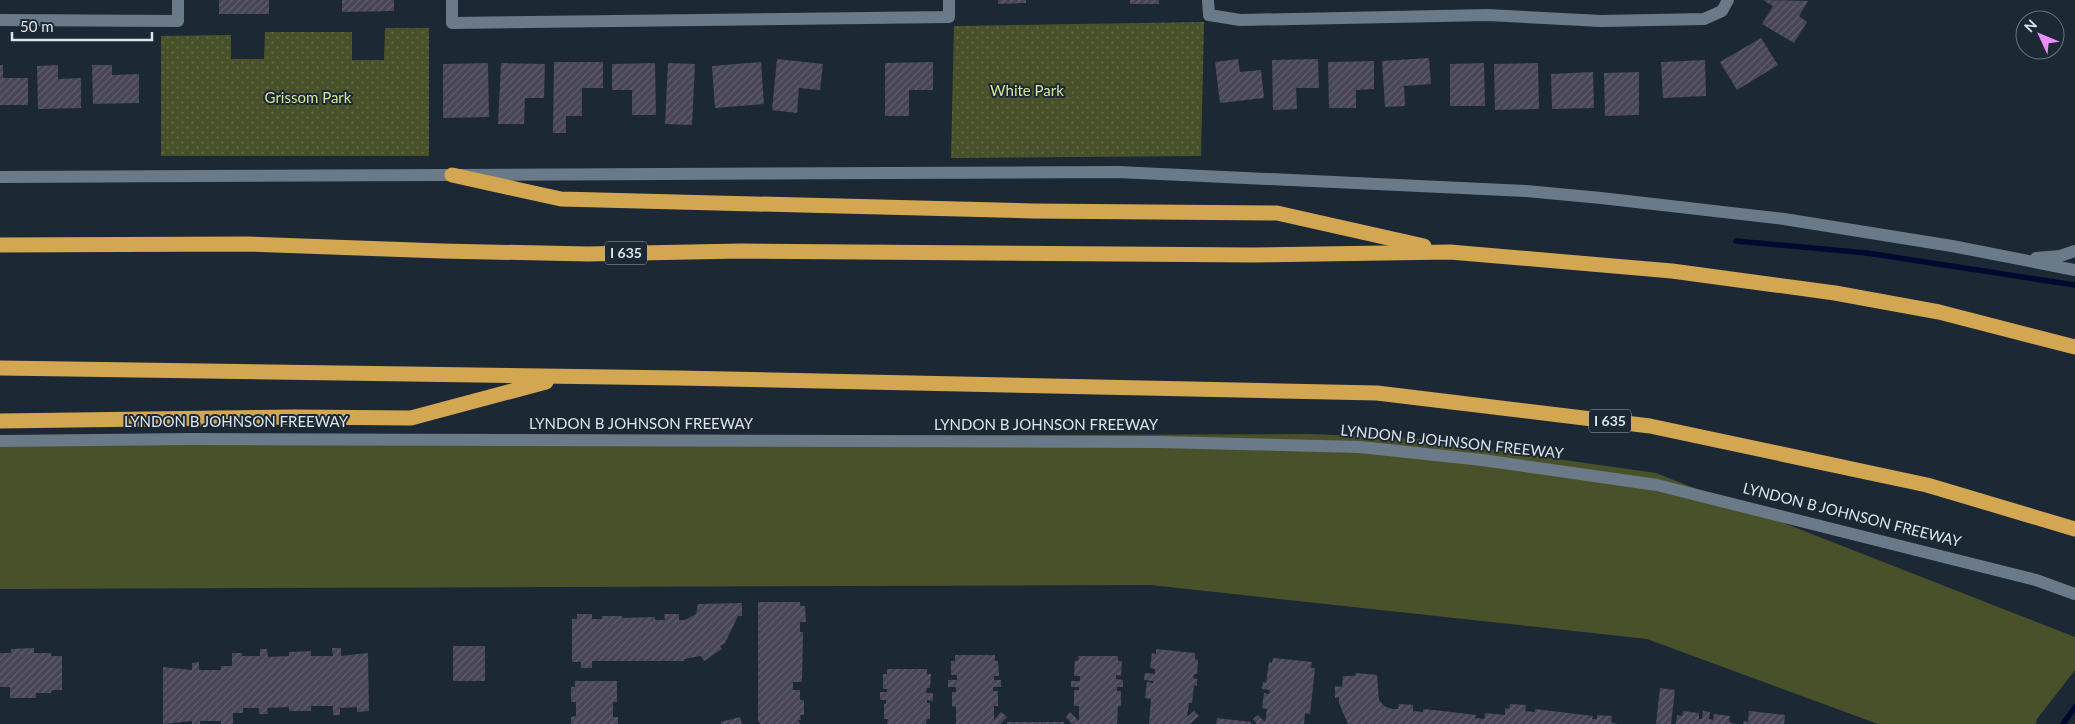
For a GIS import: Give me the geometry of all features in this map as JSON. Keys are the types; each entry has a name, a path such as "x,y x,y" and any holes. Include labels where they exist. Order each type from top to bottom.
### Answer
{"highway":[{"path":"452,175 562,199 1033,211 1277,213 1450,252"},
{"name":"I 635","path":"0,245 246,244 588,254 741,251 1243,255 1450,252 1672,271 1834,293 1939,312 2075,347"},
{"name":"I 635","path":"0,368 1377,393 1650,426 1927,486 2075,528"},
{"path":"0,422 294,417 411,418 565,377"}],"main road":[{"path":"0,20 178,21 178,0"},
{"path":"452,0 452,23 949,17 949,0"},
{"path":"1208,0 1209,15 1240,20 1488,15 1601,21 1704,19 1722,11 1728,0"},
{"path":"0,176 1118,172 1526,191 1784,219 2024,259 2075,270"},
{"path":"2024,259 2060,256 2075,251"},
{"name":"LYNDON B JOHNSON FREEWAY","path":"0,441 1169,442 1360,448 1482,460 1656,485 2036,580 2075,594"}],"green space":[{"name":"White Park","path":"1204,22 1201,156 951,158 954,26"},
{"name":"Grissom Park","path":"385,28 429,28 429,156 161,156 161,36 231,35 231,59 264,59 265,32 352,32 352,60 384,60"},
{"path":"1310,434 1411,438 1656,473 2075,637 2075,670 2037,719 2036,724 1878,724 1647,639 1151,585 0,589 0,439"}],"building":[{"path":"219,0 269,0 269,14 219,14"},
{"path":"342,0 394,0 394,11 342,12"},
{"path":"998,0 1026,0 1026,3 998,4"},
{"path":"1130,0 1159,0 1159,4 1130,4"},
{"path":"1763,0 1808,1 1799,16 1807,22 1794,43 1762,24 1773,6"},
{"path":"1761,38 1778,65 1737,90 1720,62"},
{"path":"1429,58 1431,84 1404,86 1405,106 1385,107 1382,61"},
{"path":"777,59 823,64 820,90 799,88 797,113 772,110"},
{"path":"1238,59 1240,72 1261,70 1264,98 1220,103 1215,62"},
{"path":"1318,59 1319,88 1296,88 1297,109 1273,110 1272,60"},
{"path":"1705,60 1706,96 1663,98 1661,62"},
{"path":"1374,61 1374,89 1356,90 1356,108 1329,108 1328,62"},
{"path":"554,62 603,62 603,88 582,88 582,116 566,116 566,133 553,133"},
{"path":"761,62 764,104 715,108 712,66"},
{"path":"933,62 933,90 909,90 909,116 885,116 885,63"},
{"path":"488,63 489,117 443,118 443,64"},
{"path":"501,63 545,64 544,98 525,98 524,124 498,124"},
{"path":"655,63 656,115 632,115 632,90 612,90 612,64"},
{"path":"668,63 695,64 692,125 665,124"},
{"path":"1484,63 1485,106 1450,106 1450,64"},
{"path":"1538,63 1539,109 1495,110 1494,64"},
{"path":"0,65 3,65 3,78 28,78 28,105 0,105"},
{"path":"58,65 58,79 81,78 81,108 38,109 37,66"},
{"path":"92,65 112,65 112,75 139,74 139,103 93,104"},
{"path":"1593,72 1594,108 1552,109 1551,74"},
{"path":"1639,72 1639,115 1605,116 1604,73"},
{"path":"758,602 800,602 800,606 805,606 806,622 800,622 800,632 803,632 802,682 793,682 793,690 800,690 800,700 804,700 804,715 800,715 801,720 798,720 800,724 760,724 758,721"},
{"path":"742,603 742,616 738,616 725,643 720,646 722,649 704,661 701,656 684,659 684,661 592,661 592,668 581,668 581,662 572,662 572,619 577,619 577,614 592,614 592,619 602,619 602,616 622,616 622,618 655,617 655,620 665,620 664,614 679,614 679,620 685,620 696,614 698,604"},
{"path":"453,646 485,646 485,681 453,681"},
{"path":"34,648 34,653 51,653 51,656 62,656 62,690 52,690 51,693 36,693 36,698 10,698 10,687 0,687 0,653 11,653 11,649"},
{"path":"332,648 341,648 341,656 368,653 369,711 357,712 357,707 340,708 340,715 333,715 333,706 311,706 311,711 289,711 289,707 267,708 268,714 259,714 259,708 243,708 243,713 233,713 233,724 221,724 221,721 200,721 200,724 192,724 192,721 163,724 163,667 192,670 192,663 199,662 199,670 221,670 221,666 232,666 232,653 242,653 242,656 260,656 260,649 267,649 268,657 289,656 289,652 311,651 311,656 333,656"},
{"path":"1156,649 1195,653 1195,659 1198,660 1197,674 1194,674 1193,678 1197,679 1197,686 1194,685 1192,703 1189,703 1187,717 1194,711 1199,716 1190,724 1149,724 1151,699 1145,698 1147,682 1153,683 1153,681 1144,680 1145,673 1155,674 1155,669 1150,668 1152,653 1156,654"},
{"path":"955,655 995,655 995,661 998,661 999,676 994,676 994,680 1001,680 1001,687 993,687 993,691 998,691 998,706 994,706 994,720 1001,712 1007,717 1000,724 956,724 956,707 952,706 952,692 956,692 956,687 948,687 948,680 957,680 957,675 951,675 951,661 955,661"},
{"path":"1078,656 1118,656 1118,661 1122,661 1121,676 1116,675 1116,679 1123,680 1123,687 1117,687 1117,691 1121,691 1121,706 1118,706 1117,724 1072,724 1066,717 1070,712 1079,721 1079,706 1074,706 1074,690 1079,690 1079,687 1071,687 1071,681 1080,681 1080,676 1074,676 1075,661 1079,660"},
{"path":"1273,658 1312,662 1311,668 1315,668 1310,714 1305,713 1304,724 1257,724 1253,719 1258,715 1265,722 1267,709 1262,708 1264,693 1269,694 1270,690 1262,689 1263,682 1266,683 1269,662 1272,663"},
{"path":"887,669 927,669 927,674 931,674 930,688 927,688 926,693 933,693 933,701 927,700 927,703 930,703 930,719 927,719 926,724 887,724 888,719 884,719 884,704 886,704 886,700 880,700 880,692 887,692 887,689 883,689 883,674 887,674"},
{"path":"1356,673 1377,675 1379,700 1384,706 1392,709 1398,709 1399,704 1413,705 1413,711 1423,712 1423,709 1443,711 1476,715 1475,718 1484,719 1485,713 1505,715 1505,708 1509,709 1510,704 1526,705 1525,711 1535,712 1535,709 1593,716 1592,719 1597,719 1597,715 1612,716 1611,722 1617,724 1348,724 1339,703 1339,697 1335,698 1335,686 1342,687 1343,676 1355,676"},
{"path":"575,681 617,681 617,702 613,702 613,717 618,717 618,724 571,724 571,717 576,716 576,702 571,702 571,687 575,687"},
{"path":"1660,688 1675,690 1671,724 1656,724"},
{"path":"1683,711 1699,713 1699,719 1702,719 1703,711 1710,712 1709,719 1713,720 1714,714 1730,716 1729,722 1736,724 1676,724 1677,715 1682,716"},
{"path":"1749,711 1785,715 1784,724 1743,724 1744,721 1748,722"},
{"path":"740,717 742,724 721,724 721,722"},
{"path":"1217,718 1251,722 1251,724 1216,724"},
{"path":"1007,722 1064,722 1064,724 1007,724"}],"waterway":[{"path":"1736,241 1867,253 2075,285"},
{"path":"2063,724 2075,707"}]}
